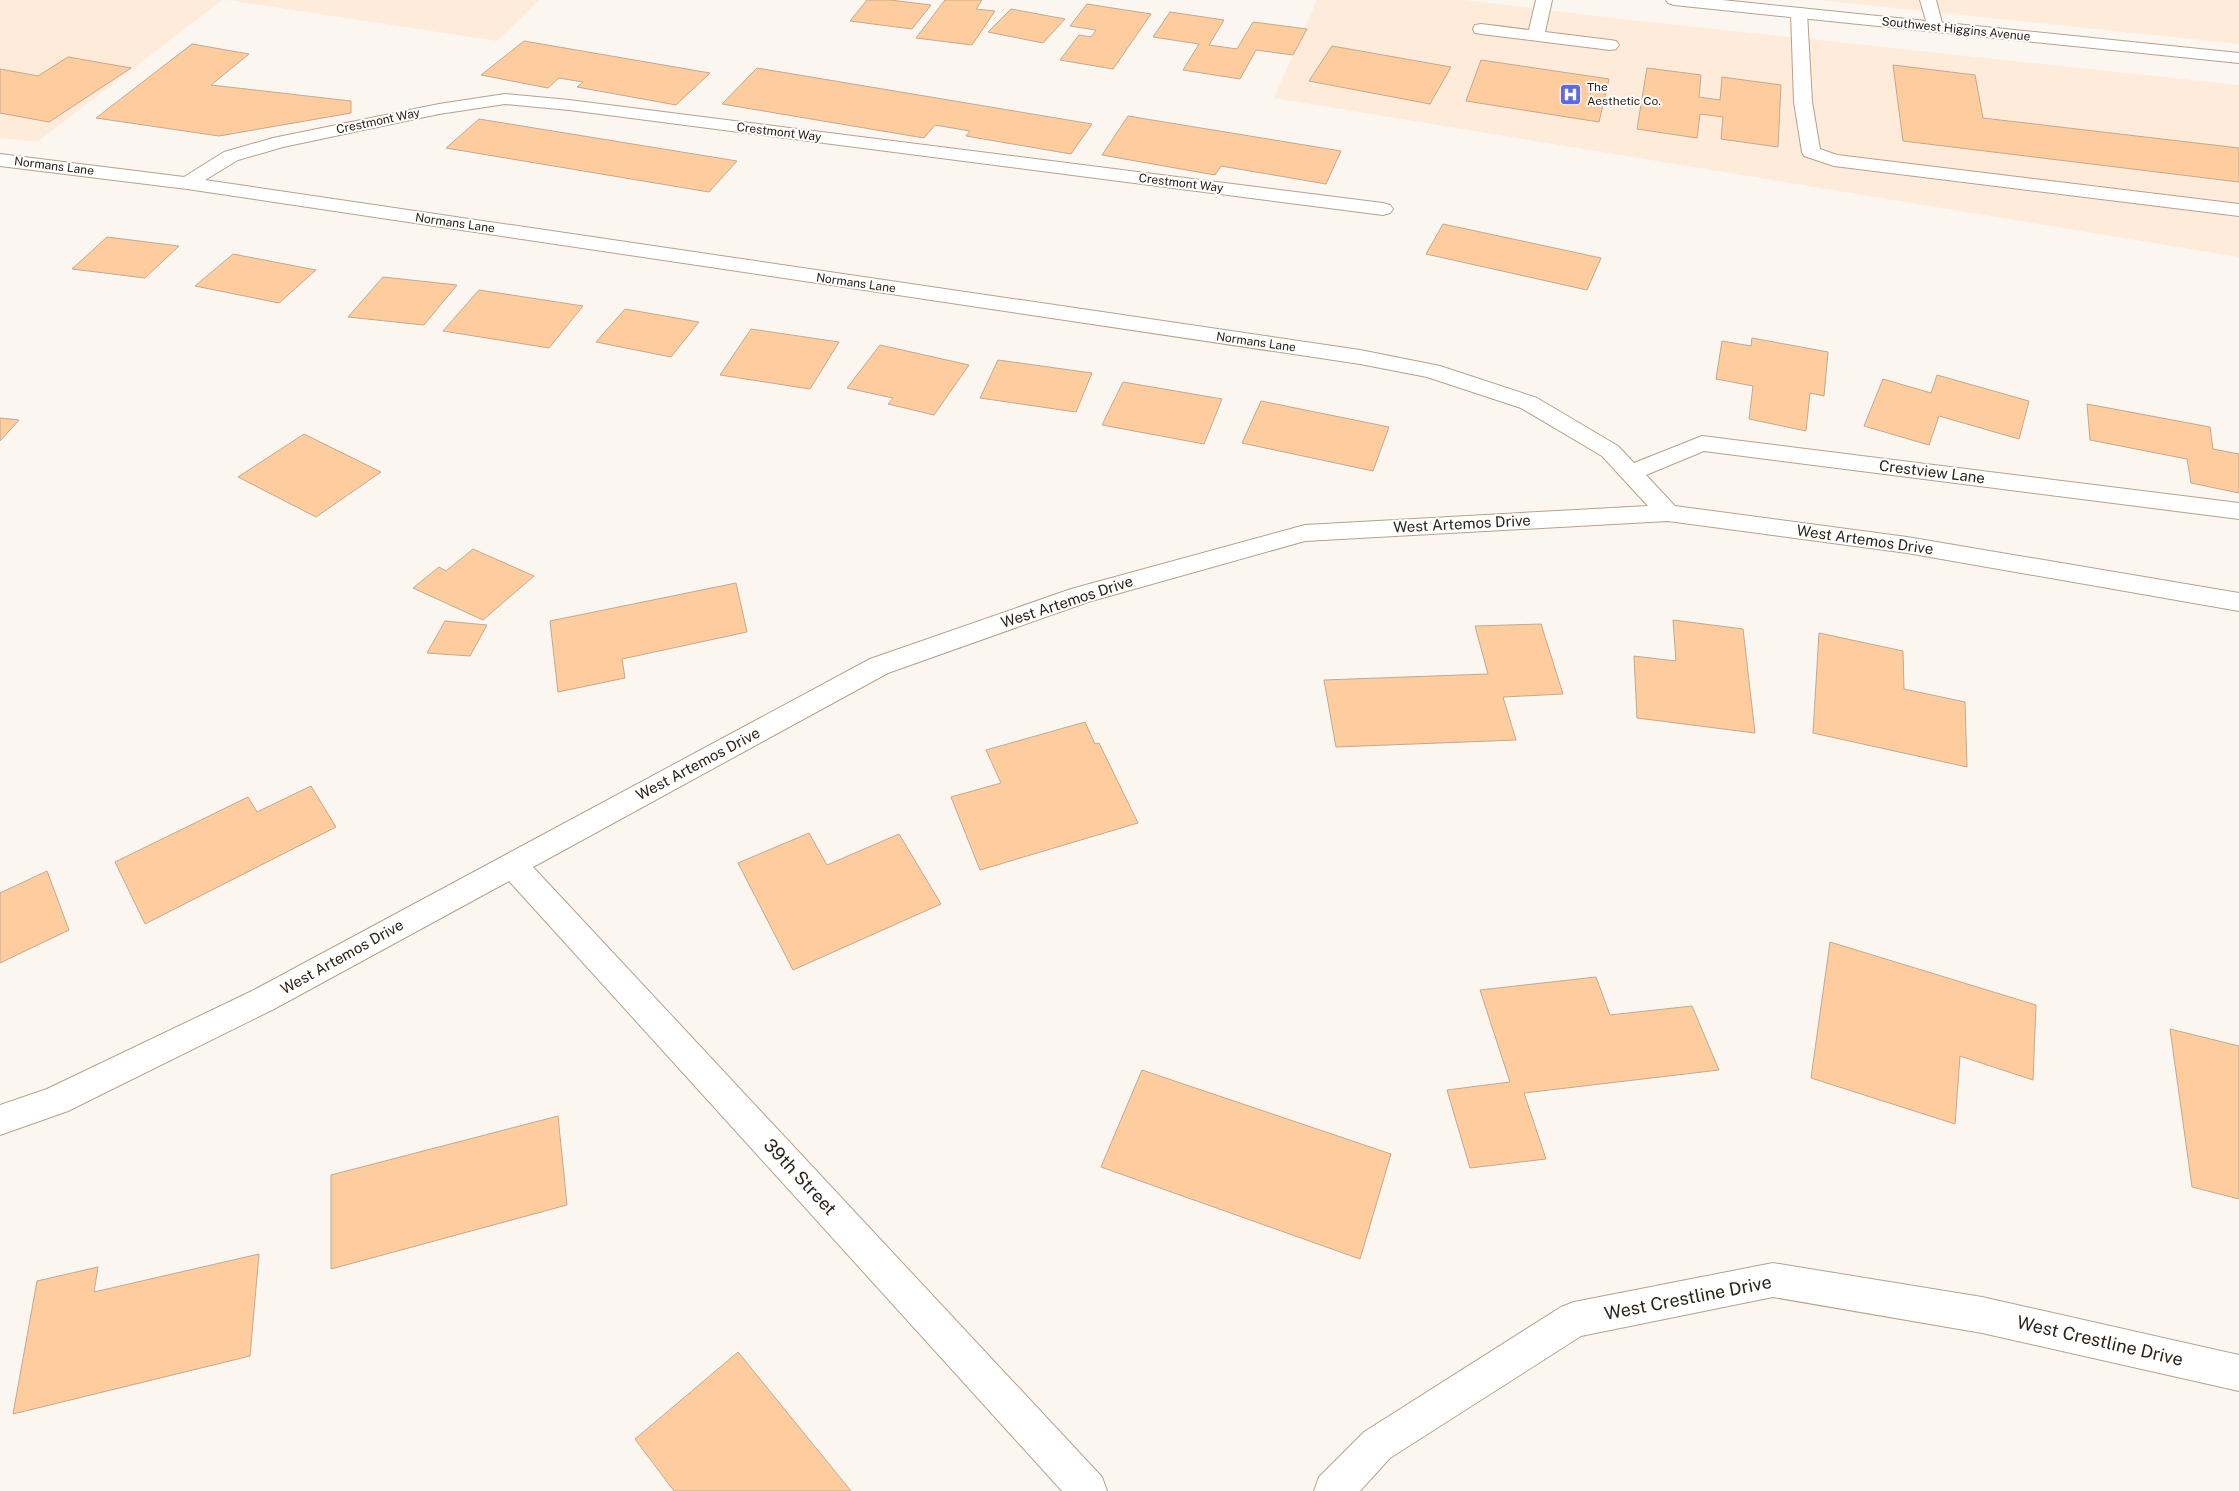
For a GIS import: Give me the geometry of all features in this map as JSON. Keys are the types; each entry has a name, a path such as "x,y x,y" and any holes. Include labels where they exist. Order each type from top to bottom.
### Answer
{"street":[{"path":"1536,36 1544,0"},
{"name":"Southwest Higgins Avenue","path":"1674,0 2239,58"},
{"path":"1928,0 1935,27"},
{"path":"1798,13 1802,92 1810,152 1834,160 2239,210"},
{"path":"1481,29 1610,44"},
{"name":"Crestmont Way","path":"187,183 231,156 280,142 439,109 505,99 579,106 1383,209"},
{"name":"Normans Lane","path":"0,160 187,183 1330,353 1432,371 1529,403 1610,450 1668,514"},
{"name":"Crestview Lane","path":"1631,473 1702,444 2239,511"},
{"name":"West Artemos Drive","path":"0,1120 56,1101 263,1000 879,666 1080,595 1306,533 1668,514 1907,545 2239,602"},
{"name":"39th Street","path":"512,864 1088,1491"},
{"name":"West Crestline Drive","path":"1333,1491 1377,1445 1574,1320 1773,1280 1982,1315 2239,1372"}],"shaded area":[{"path":"0,0 222,0 37,142 0,138"},
{"path":"227,0 539,0 497,41"},
{"path":"1317,0 1464,0 1639,21 2239,85 2239,257 1274,98"},
{"path":"1818,0 2239,0 2239,44"}],"building":[{"path":"867,0 890,0 931,5 912,29 850,21"},
{"path":"945,0 982,0 976,9 995,11 972,45 916,38"},
{"path":"1087,4 1151,14 1113,69 1060,60 1079,35 1091,37 1096,30 1070,26"},
{"path":"1011,9 1065,19 1043,43 988,32"},
{"path":"1170,12 1224,20 1209,45 1237,49 1253,22 1307,29 1293,55 1256,50 1240,79 1183,70 1199,44 1153,37"},
{"path":"524,41 710,73 676,105 577,87 583,82 559,78 548,88 481,75"},
{"path":"192,44 249,54 211,85 351,101 351,113 219,136 96,118"},
{"path":"1332,46 1451,67 1430,104 1309,81"},
{"path":"68,57 131,68 49,122 0,113 0,69 38,76"},
{"path":"1481,60 1609,79 1599,122 1466,101"},
{"path":"1893,65 1975,75 1983,118 2239,148 2239,182 1903,141"},
{"path":"757,68 1092,124 1071,154 966,136 970,131 935,125 924,138 722,104"},
{"path":"1647,68 1701,75 1699,97 1720,100 1722,77 1781,85 1778,147 1721,139 1723,117 1700,114 1697,138 1637,129"},
{"path":"1128,116 1341,151 1326,184 1221,166 1215,175 1102,155"},
{"path":"479,119 737,161 709,192 446,148"},
{"path":"1443,224 1601,258 1587,290 1426,254"},
{"path":"107,237 179,246 145,278 72,269"},
{"path":"233,254 316,270 279,303 195,286"},
{"path":"383,277 457,285 424,325 348,317"},
{"path":"479,290 583,306 549,348 443,331"},
{"path":"625,309 699,322 671,357 596,342"},
{"path":"751,329 839,342 810,389 720,375"},
{"path":"1752,338 1828,352 1824,396 1810,393 1806,431 1749,419 1753,386 1716,379 1722,341 1751,346"},
{"path":"880,345 969,365 934,415 888,404 893,398 847,388"},
{"path":"998,360 1092,373 1076,412 980,398"},
{"path":"1937,375 2029,401 2019,439 1939,416 1929,445 1864,426 1883,379 1931,393"},
{"path":"1123,382 1222,399 1204,444 1102,425"},
{"path":"1261,401 1389,427 1373,471 1242,443"},
{"path":"2087,404 2210,427 2213,449 2239,454 2239,493 2191,483 2187,459 2090,440"},
{"path":"0,418 19,420 0,441"},
{"path":"304,434 381,472 316,517 238,477"},
{"path":"473,549 534,576 483,620 413,588 439,567 446,571"},
{"path":"736,583 747,632 622,659 625,678 558,692 550,621"},
{"path":"1673,620 1743,629 1755,733 1637,718 1634,656 1676,661"},
{"path":"445,621 487,625 470,656 427,653"},
{"path":"1541,624 1563,694 1503,697 1516,740 1336,747 1324,680 1488,674 1475,626"},
{"path":"1819,633 1903,651 1904,689 1965,702 1967,767 1813,733"},
{"path":"1085,722 1095,744 1099,743 1138,823 980,870 951,797 1001,783 986,750"},
{"path":"311,786 336,827 145,924 115,862 248,797 257,812"},
{"path":"809,833 827,865 899,834 941,904 793,970 738,863"},
{"path":"47,871 69,930 0,963 0,893"},
{"path":"1830,942 2036,1005 2033,1080 1960,1056 1955,1124 1811,1078"},
{"path":"1596,977 1610,1015 1692,1006 1719,1070 1524,1093 1546,1159 1470,1168 1447,1090 1510,1082 1480,990"},
{"path":"2170,1029 2239,1046 2239,1199 2192,1187"},
{"path":"1142,1070 1391,1154 1360,1259 1101,1167"},
{"path":"558,1116 567,1205 331,1269 331,1175"},
{"path":"259,1254 250,1356 13,1414 37,1281 98,1267 94,1292"},
{"path":"738,1352 851,1491 674,1491 635,1439"}],"place":[{"name":"The Aesthetic Co.","path":"1571,94"}]}
